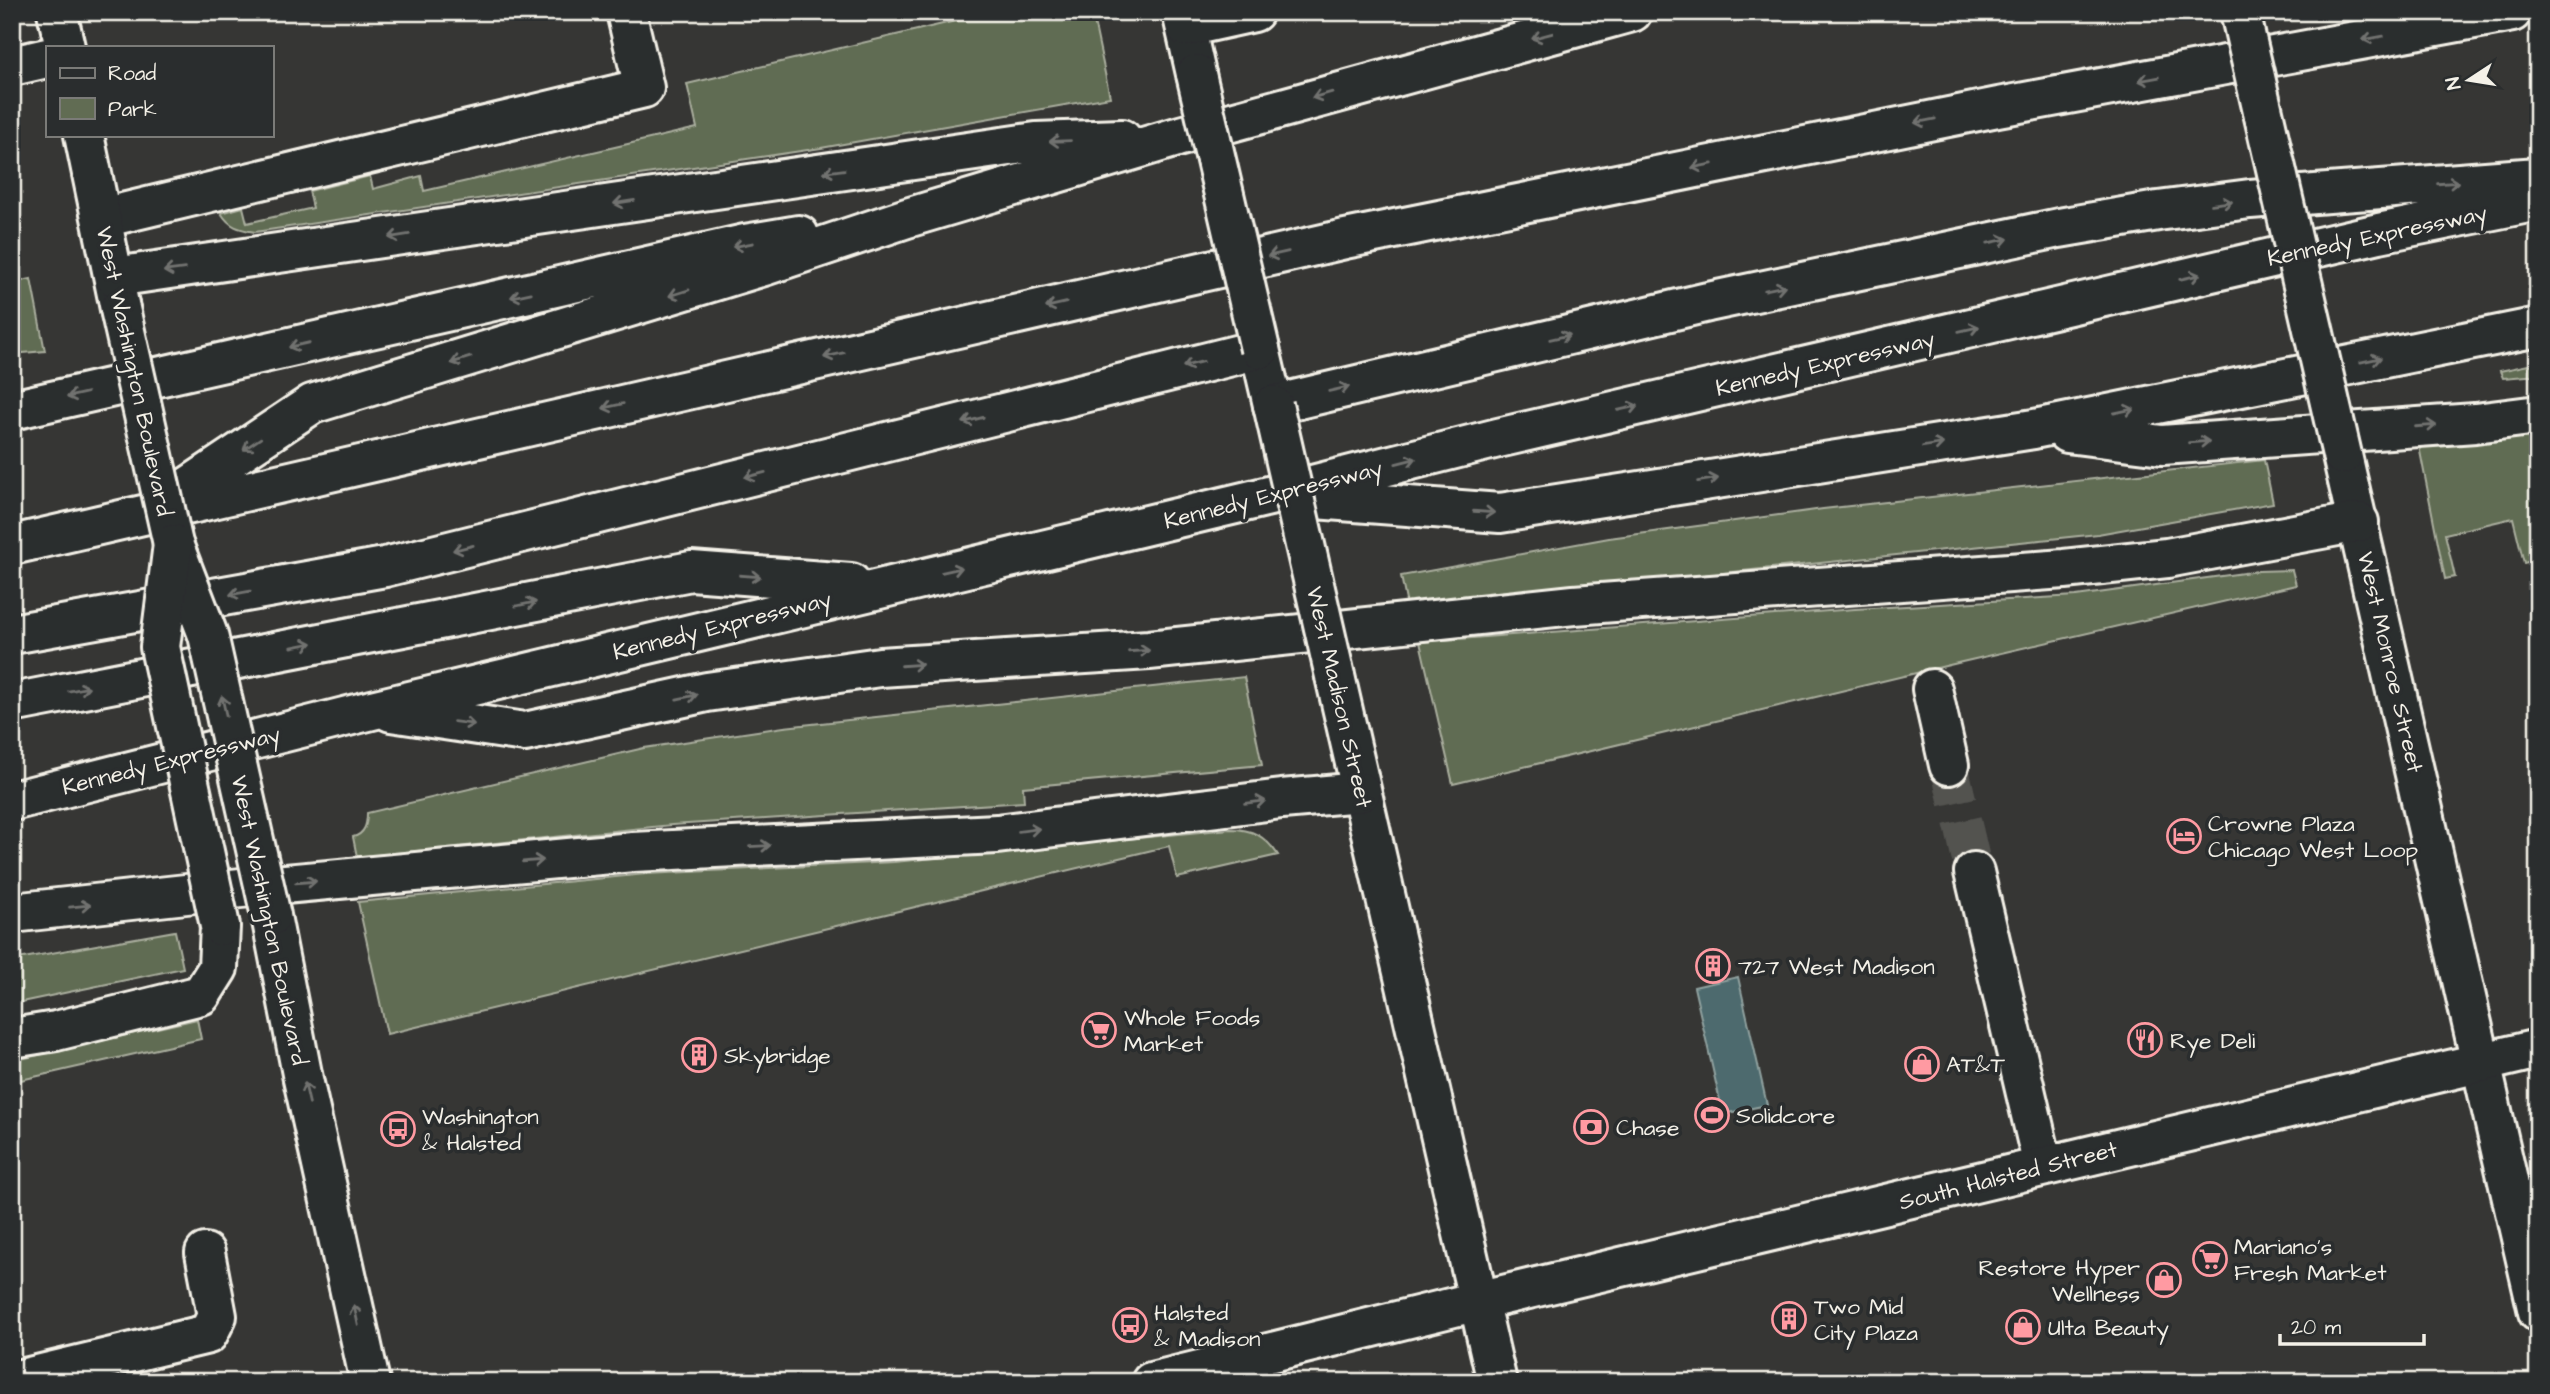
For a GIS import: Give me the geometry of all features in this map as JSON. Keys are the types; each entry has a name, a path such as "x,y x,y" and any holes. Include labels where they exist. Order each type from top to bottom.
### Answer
{"main road":[{"path":"57,12 65,46"},
{"path":"102,218 644,88 626,12"},
{"path":"1184,20 1254,12"},
{"path":"144,515 312,404 1177,136 1632,12"},
{"name":"West Monroe Street","path":"2240,12 2536,1300"},
{"path":"12,545 1345,239 1998,107 2512,12"},
{"name":"West Madison Street","path":"1184,20 1497,1382"},
{"path":"12,66 46,58"},
{"name":"West Washington Boulevard","path":"84,136 173,544 208,635 370,1382"},
{"path":"118,293 1036,142 1177,136"},
{"path":"1273,405 1708,302 2059,228 2158,211 2324,192 2538,177"},
{"name":"Kennedy Expressway","path":"12,801 372,710 1269,496 1498,438 2379,233 2538,201"},
{"path":"20,405 745,244 906,218"},
{"path":"1269,496 1500,513 2034,429 2538,327"},
{"path":"12,634 385,567 1260,349"},
{"path":"2034,429 2162,445 2475,423 2538,415"},
{"path":"372,710 525,732 707,692 880,667 1149,650 1574,605 2064,569 2168,558 2359,522"},
{"path":"12,1038 56,1031 201,995 218,968 220,926 160,647 173,544"},
{"path":"12,703 691,571 886,586"},
{"path":"1932,689 1949,765"},
{"path":"12,914 241,888 633,852 997,834 1282,799 1361,792"},
{"path":"1974,872 2043,1166"},
{"name":"South Halsted Street","path":"1151,1382 1478,1301 2538,1049"},
{"path":"18,1380 208,1334 217,1316 205,1253"}],"green space":[{"path":"994,12 1092,12 1110,97 821,148 255,232 235,227 221,213 243,207 247,223 313,208 309,191 370,176 373,189 421,176 424,191 697,128 687,84"},
{"path":"31,279 45,351 12,354 12,283"},
{"path":"2538,363 2538,375 2503,378 2500,371"},
{"path":"2538,434 2538,559 2524,563 2513,518 2445,534 2455,577 2445,579 2418,441"},
{"path":"2264,460 2273,503 2098,534 1407,606 1401,576 1609,538 1823,509"},
{"path":"2292,570 2296,585 1453,784 1420,642 1855,609 2076,596 2258,571"},
{"path":"1244,677 1262,765 1023,787 1024,802 672,825 357,857 353,837 365,828 367,813 644,748 784,727"},
{"path":"1230,829 1245,830 1258,835 1278,855 1177,878 1169,846 387,1034 358,902 646,874 894,862"},
{"path":"175,931 183,968 12,1004 12,960"},
{"path":"197,1019 201,1039 12,1082 12,1061"}],"water":[{"path":"1738,977 1767,1105 1723,1114 1694,987"}],"tunnel":[{"path":"1949,765 1974,872"}],"place":[{"name":"Crowne Plaza Chicago West Loop","path":"2184,836"},
{"name":"727 West Madison","path":"1713,966"},
{"name":"Whole Foods Market","path":"1099,1030"},
{"name":"Rye Deli","path":"2145,1040"},
{"name":"Skybridge","path":"699,1055"},
{"name":"AT&T","path":"1922,1064"},
{"name":"Solidcore","path":"1712,1115"},
{"name":"Chase","path":"1591,1127"},
{"name":"Washington & Halsted","path":"398,1129"},
{"name":"Mariano's Fresh Market","path":"2210,1259"},
{"name":"Restore Hyper Wellness","path":"2164,1280"},
{"name":"Two Mid City Plaza","path":"1789,1319"},
{"name":"Halsted & Madison","path":"1130,1325"},
{"name":"Ulta Beauty","path":"2023,1327"}]}
